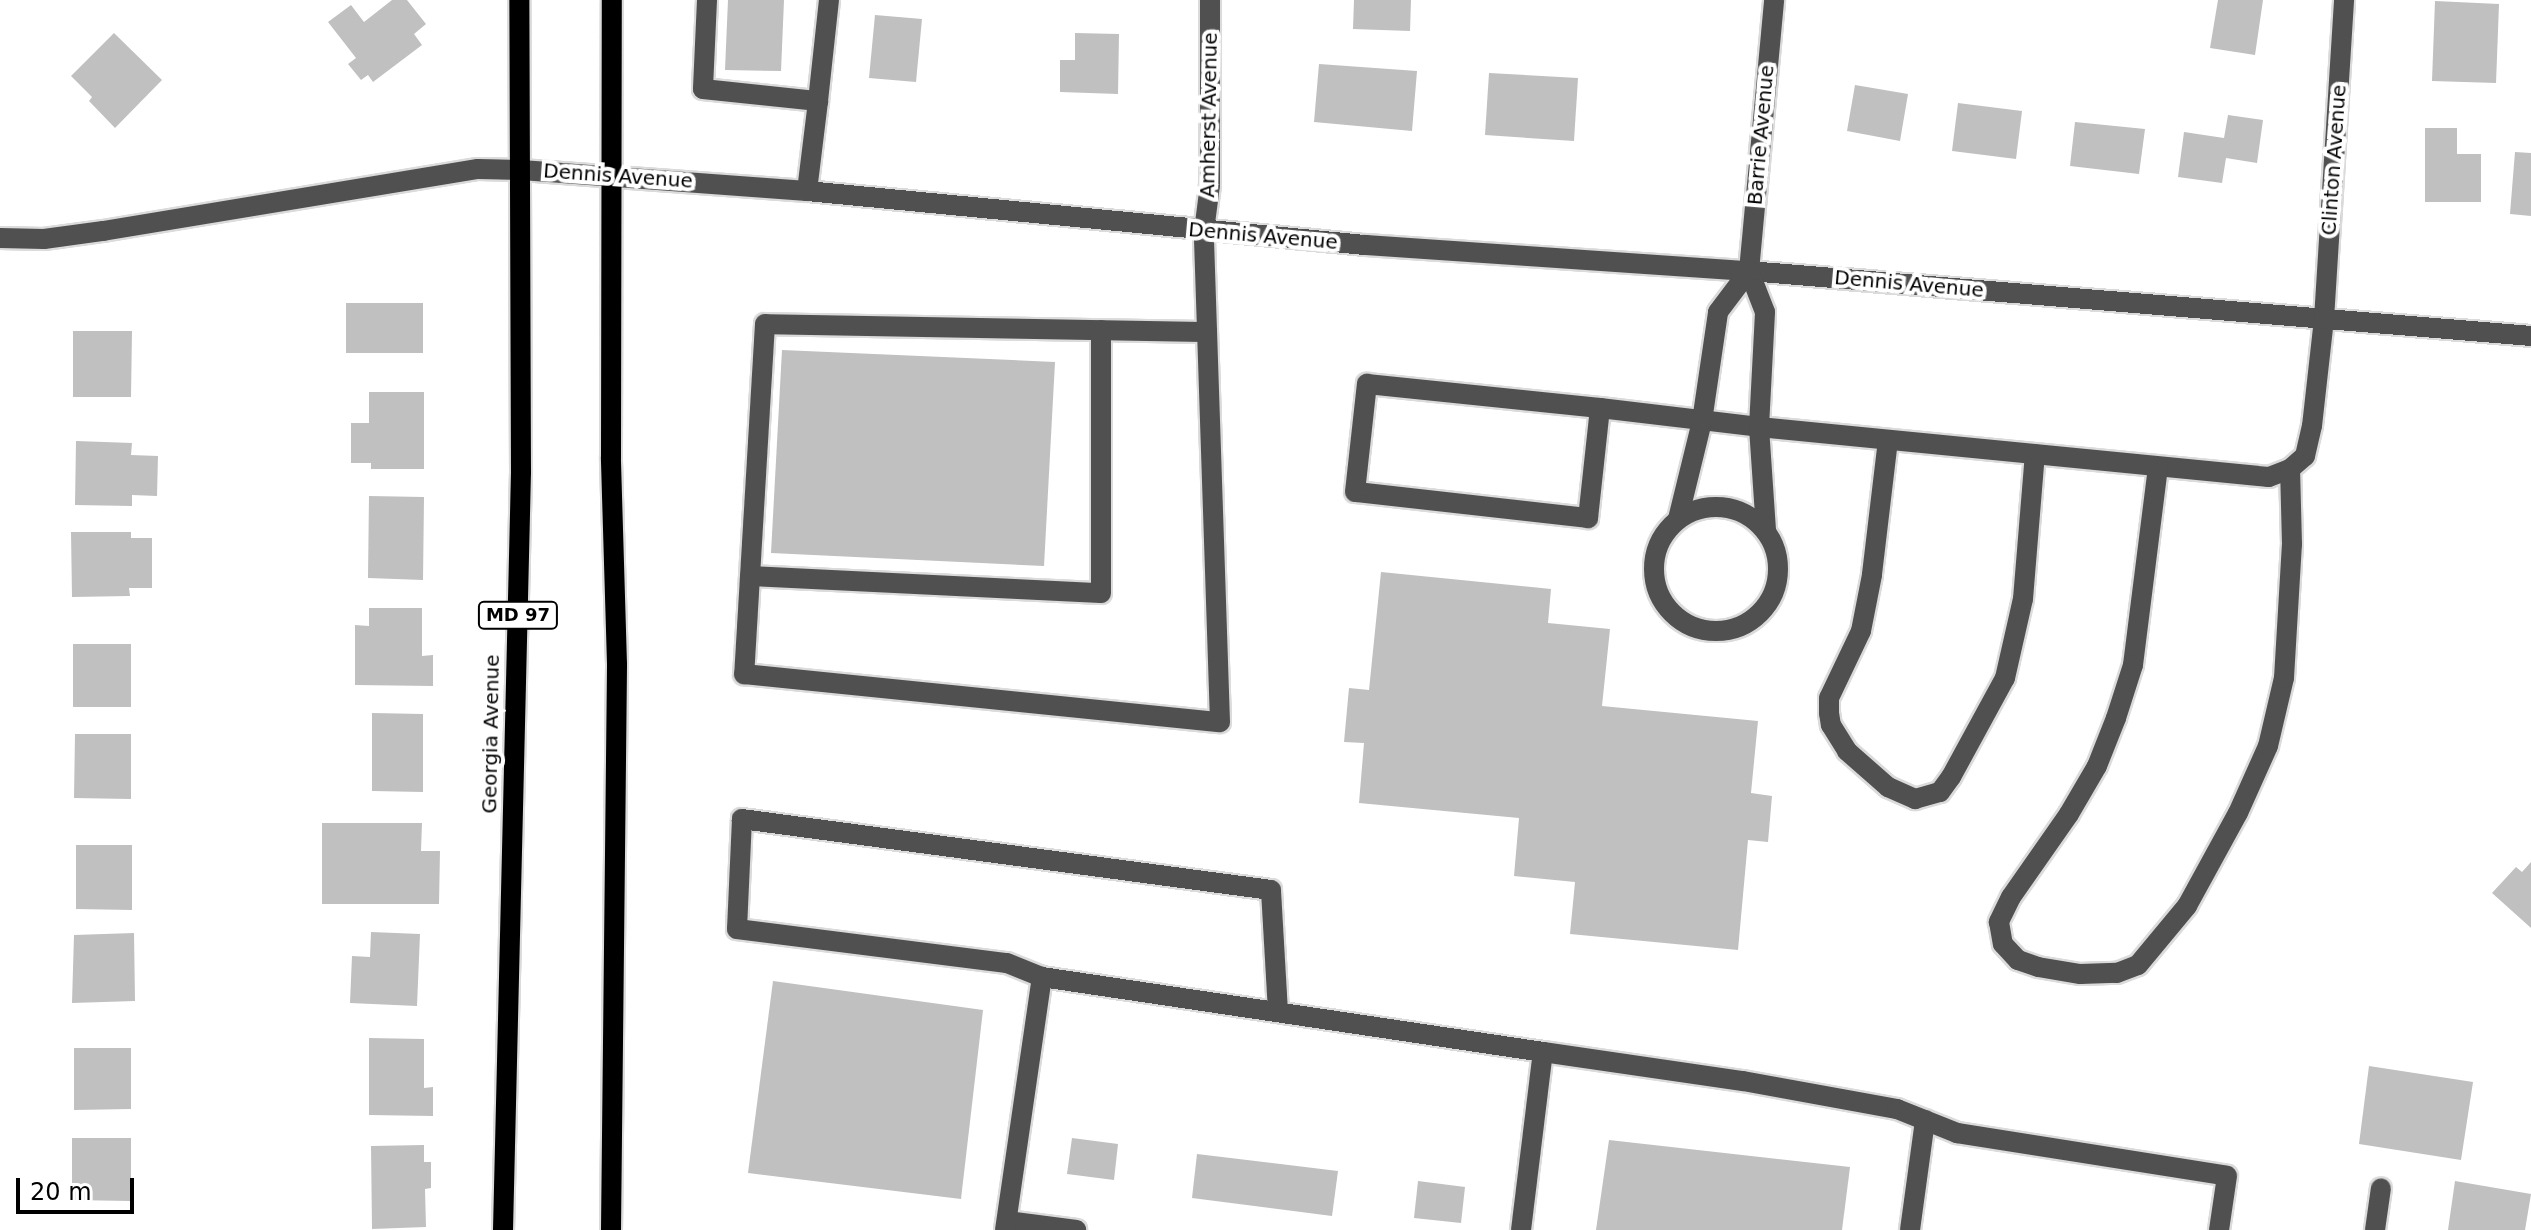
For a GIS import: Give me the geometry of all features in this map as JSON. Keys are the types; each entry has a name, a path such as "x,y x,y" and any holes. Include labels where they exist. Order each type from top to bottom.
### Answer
{"main road":[{"name":"Georgia Avenue","path":"503,1230 521,472 519,0"},
{"path":"611,1230 617,680 611,457 612,0"}],"street":[{"path":"707,0 703,89 818,101"},
{"path":"807,191 829,0"},
{"name":"Amherst Avenue","path":"750,576 744,674 1220,722 1204,231 1210,185 1210,0"},
{"name":"Barrie Avenue","path":"1749,271 1774,0"},
{"name":"Clinton Avenue","path":"2290,469 2305,456 2312,426 2324,319 2344,0"},
{"name":"Dennis Avenue","path":"0,238 44,239 478,169 521,170 807,191 1204,231 1749,271 2531,336"},
{"path":"1678,519 1702,421 1718,312 1749,271"},
{"path":"1749,271 1765,312 1759,427 1766,530 1775,547 1779,567 1777,586 1769,604 1755,618 1738,627 1719,631 1699,629 1681,620 1667,607 1657,590 1653,571 1656,551 1664,534 1678,519 1714,506 1742,512 1766,530"},
{"path":"1101,330 1101,593 750,576 765,324 1101,330 1207,332"},
{"path":"1600,408 1588,518 1355,492 1367,384 1600,408 1759,427 2158,467 2269,477 2290,469 2292,544 2284,678 2268,746 2238,813 2187,906 2138,965 2117,973 2080,974 2038,967 2018,960 2003,944 1999,922 2011,897 2069,814 2097,766 2116,718 2133,665 2158,467"},
{"path":"1888,440 1874,563 1861,631 1829,698 1829,713 1831,725 1847,751 1888,787 1915,799 1940,792 2005,678 2023,599 2035,454"},
{"path":"1278,1012 1271,890 742,819 737,929 1007,963 1042,977 1881,1106 1957,1133 2227,1176 2219,1230"},
{"path":"1042,977 1006,1226 1076,1230"},
{"path":"1521,1230 1543,1052"},
{"path":"1910,1230 1925,1120"},
{"path":"2375,1230 2381,1188"}],"building":[{"path":"392,0 407,0 426,24 414,34 422,45 373,82 368,75 361,80 348,64 356,58 328,22 351,5 364,22"},
{"path":"728,0 784,0 781,71 725,70"},
{"path":"1354,0 1411,0 1410,31 1353,29"},
{"path":"2218,0 2263,0 2255,55 2210,48"},
{"path":"2435,1 2499,4 2496,83 2432,81"},
{"path":"875,15 922,19 916,82 869,78"},
{"path":"114,33 162,80 115,128 89,101 92,97 71,76"},
{"path":"1075,33 1119,34 1118,94 1060,92 1060,60 1075,60"},
{"path":"1319,64 1417,71 1412,131 1314,122"},
{"path":"1489,73 1578,78 1574,141 1485,135"},
{"path":"1855,85 1908,94 1900,141 1847,131"},
{"path":"1958,103 2022,111 2016,159 1952,151"},
{"path":"2228,115 2263,120 2257,163 2226,158 2222,183 2178,177 2184,132 2224,138"},
{"path":"2075,122 2145,129 2139,174 2070,166"},
{"path":"2425,128 2457,128 2457,154 2481,154 2481,202 2425,202"},
{"path":"2515,152 2531,153 2531,216 2510,214"},
{"path":"346,303 423,303 423,353 346,353"},
{"path":"73,331 132,331 131,397 73,397"},
{"path":"782,350 1055,362 1044,566 771,553"},
{"path":"369,392 424,392 424,469 371,469 371,463 351,463 351,423 369,423"},
{"path":"76,441 132,443 131,455 158,456 157,496 132,495 132,506 75,505"},
{"path":"369,496 424,497 423,580 368,578"},
{"path":"71,532 131,532 131,538 152,538 152,588 129,588 130,596 72,597"},
{"path":"1381,572 1551,589 1548,623 1610,629 1602,706 1758,721 1751,793 1772,796 1768,842 1748,840 1738,950 1570,934 1575,882 1514,876 1519,818 1359,803 1364,743 1344,742 1349,688 1369,690"},
{"path":"369,608 422,608 422,656 433,655 433,686 355,685 355,625 369,626"},
{"path":"73,644 131,644 131,707 73,707"},
{"path":"372,713 423,714 423,792 372,791"},
{"path":"75,734 131,734 131,799 74,798"},
{"path":"322,823 422,823 421,851 440,851 439,904 322,904"},
{"path":"76,845 132,845 132,910 76,909"},
{"path":"2531,862 2531,928 2492,893 2516,867 2522,872"},
{"path":"371,932 420,934 417,1006 350,1003 352,956 370,957"},
{"path":"134,933 135,1001 72,1003 74,935"},
{"path":"773,981 983,1010 961,1199 748,1173"},
{"path":"369,1038 424,1039 424,1088 433,1087 433,1116 369,1115"},
{"path":"74,1048 131,1048 131,1109 74,1110"},
{"path":"2369,1066 2473,1082 2461,1160 2359,1144"},
{"path":"72,1138 131,1138 131,1201 72,1200"},
{"path":"1072,1138 1118,1144 1114,1180 1067,1174"},
{"path":"1609,1140 1850,1167 1842,1230 1596,1230"},
{"path":"424,1145 424,1162 431,1162 431,1188 425,1189 426,1227 372,1229 371,1146"},
{"path":"1197,1154 1338,1171 1332,1216 1192,1198"},
{"path":"1418,1181 1465,1187 1461,1223 1414,1218"},
{"path":"2455,1181 2531,1194 2525,1230 2448,1230"}]}
